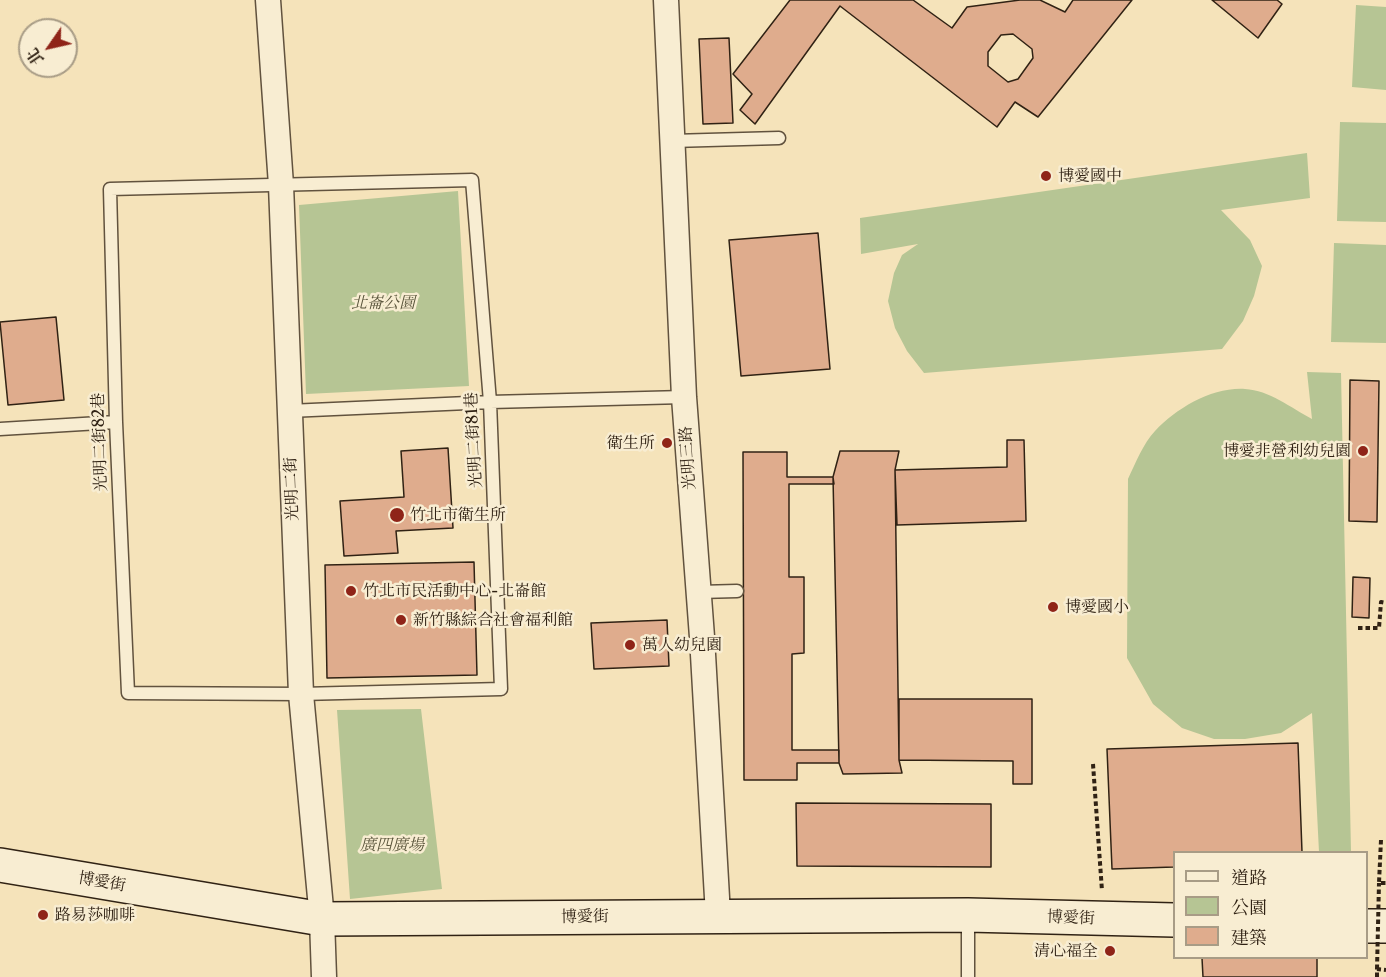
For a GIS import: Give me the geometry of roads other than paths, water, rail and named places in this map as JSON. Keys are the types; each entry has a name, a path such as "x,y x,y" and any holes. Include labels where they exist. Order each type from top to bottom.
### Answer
{"street":[{"name":"光明二街","path":"268,0 282,185 301,694 322,920 324,977"},
{"name":"光明三路","path":"666,0 684,397 699,592 718,915"},
{"name":"博愛街","path":"0,865 322,920 718,915 968,915 1173,920"},
{"path":"1368,926 1386,926"}],"lane":[{"path":"672,141 779,138"},
{"name":"光明二街81巷","path":"282,185 472,180 490,402 501,689 301,694"},
{"name":"光明二街82巷","path":"282,185 110,189 116,422 128,693 301,694"},
{"path":"289,411 490,402 684,397"},
{"path":"0,429 116,422"},
{"path":"699,592 737,591"},
{"path":"968,915 968,977"}],"place":[{"name":"博愛國中","path":"1046,176"},
{"name":"衛生所","path":"667,443"},
{"name":"博愛非營利幼兒園","path":"1363,451"},
{"name":"竹北市衛生所","path":"397,515"},
{"name":"竹北市民活動中心-北崙館","path":"351,591"},
{"name":"博愛國小","path":"1053,607"},
{"name":"新竹縣綜合社會福利館","path":"401,620"},
{"name":"萬人幼兒園","path":"630,645"},
{"name":"路易莎咖啡","path":"43,915"},
{"name":"清心福全","path":"1110,951"}],"park label":[{"name":"北崙公園","path":"383,303"},
{"name":"廣四廣場","path":"392,845"}]}
